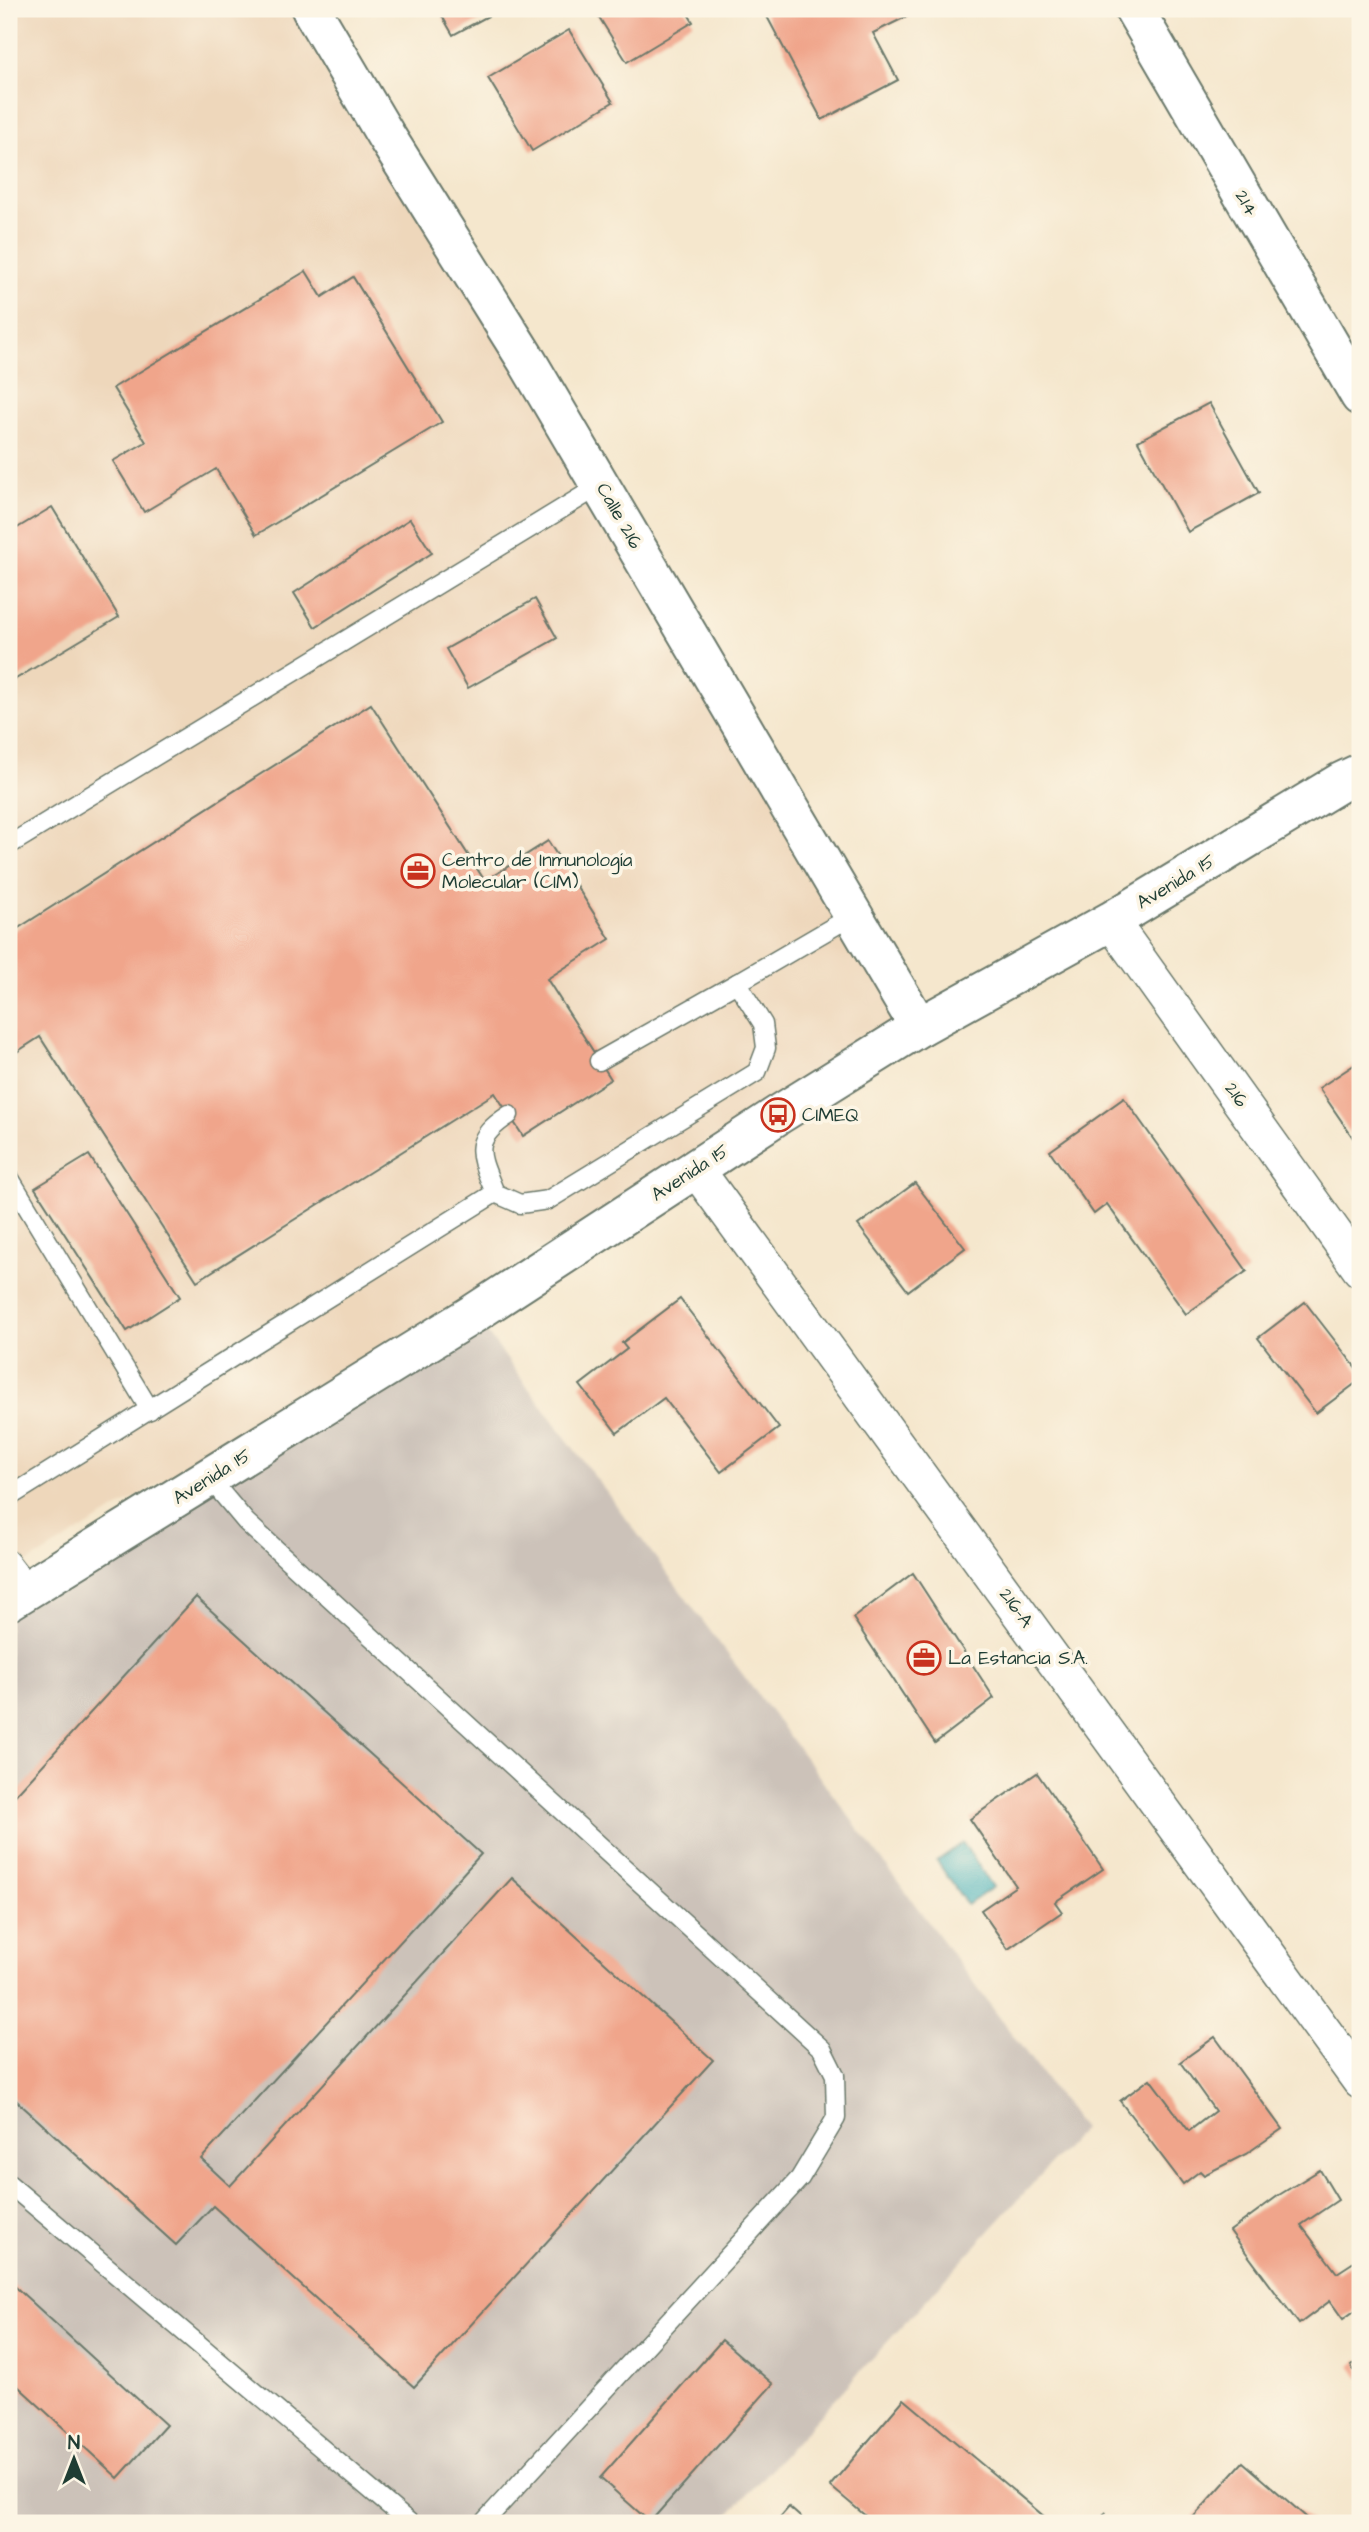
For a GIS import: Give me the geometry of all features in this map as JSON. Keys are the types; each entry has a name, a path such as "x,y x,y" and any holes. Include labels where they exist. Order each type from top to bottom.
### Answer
{"street":[{"name":"Calle 216","path":"311,9 386,136 527,361 919,1027"},
{"name":"214","path":"1134,9 1360,396"},
{"name":"Avenida 15","path":"16,1583 209,1479 473,1314 919,1027 1111,921 1351,777 1360,741"},
{"name":"216","path":"1111,921 1360,1269"},
{"name":"216-A","path":"696,1169 1360,2081"}],"lane":[{"path":"9,845 601,485"},
{"path":"599,1061 852,916"},
{"path":"509,1115 491,1126 480,1144 482,1161 495,1193 520,1204 548,1200 757,1072 766,1048 763,1024 737,983"},
{"path":"9,1177 150,1410"},
{"path":"9,1497 495,1193"},
{"path":"209,1479 246,1522 822,2049 835,2076 835,2118 800,2178 483,2523"},
{"path":"9,2184 410,2523"}],"path":[{"path":"1104,2513 1116,2523"}],"shaded area":[{"name":"Centro de Inmunología Molecular (CIM)","path":"9,9 313,9 910,1012 464,1299 9,1574"},
{"path":"473,1314 1083,2129 721,2523 18,2523 9,2516 9,1601"}],"water":[{"path":"963,1843 993,1887 967,1905 937,1861"}],"building":[{"path":"438,9 501,9 453,35"},
{"path":"594,9 685,9 693,22 627,62"},
{"path":"763,9 922,9 873,33 898,80 822,120"},
{"path":"569,30 613,102 532,151 488,78"},
{"path":"306,271 322,297 353,277 442,422 256,535 216,469 144,512 113,461 146,442 113,388"},
{"path":"1209,403 1259,493 1188,532 1138,441"},
{"path":"52,507 119,617 9,683 9,533"},
{"path":"410,519 432,553 315,627 294,593"},
{"path":"535,599 557,638 468,688 446,649"},
{"name":"Centro de Inmunología Molecular (CIM)","path":"371,704 485,881 548,841 610,939 547,979 611,1079 523,1136 495,1093 197,1281 40,1037 9,1057 9,934"},
{"path":"1360,1061 1360,1148 1319,1088"},
{"path":"1124,1098 1247,1271 1186,1314 1107,1204 1094,1214 1050,1151"},
{"path":"89,1155 180,1297 127,1331 35,1188"},
{"path":"915,1183 965,1248 908,1291 858,1225"},
{"path":"680,1299 779,1428 721,1472 664,1398 617,1433 580,1385 627,1349 622,1343"},
{"path":"1305,1302 1360,1373 1360,1380 1316,1413 1258,1338"},
{"name":"La Estancia S.A.","path":"913,1573 994,1698 935,1743 853,1618"},
{"path":"196,1597 481,1854 201,2159 230,2186 512,1878 713,2060 414,2387 213,2206 176,2245 9,2094 9,1802"},
{"path":"1037,1773 1103,1869 1055,1902 1062,1912 1008,1949 981,1910 1016,1886 970,1819"},
{"path":"1215,2037 1282,2129 1246,2154 1204,2175 1200,2171 1183,2184 1120,2101 1150,2079 1189,2131 1215,2111 1180,2062"},
{"path":"1320,2170 1338,2200 1301,2225 1337,2273 1360,2258 1360,2307 1343,2319 1330,2301 1299,2324 1230,2231 1279,2195"},
{"path":"9,2281 166,2425 118,2478 9,2378"},
{"path":"722,2340 773,2384 650,2522 600,2478"},
{"path":"1360,2359 1360,2379 1351,2366"},
{"path":"904,2399 1052,2523 874,2523 830,2486"},
{"path":"1243,2462 1313,2523 1188,2523"},
{"path":"789,2507 807,2523 775,2523"}],"place":[{"name":"Centro de Inmunología Molecular (CIM)","path":"418,871"},
{"name":"CIMEQ","path":"778,1115"},
{"name":"La Estancia S.A.","path":"924,1658"}]}
